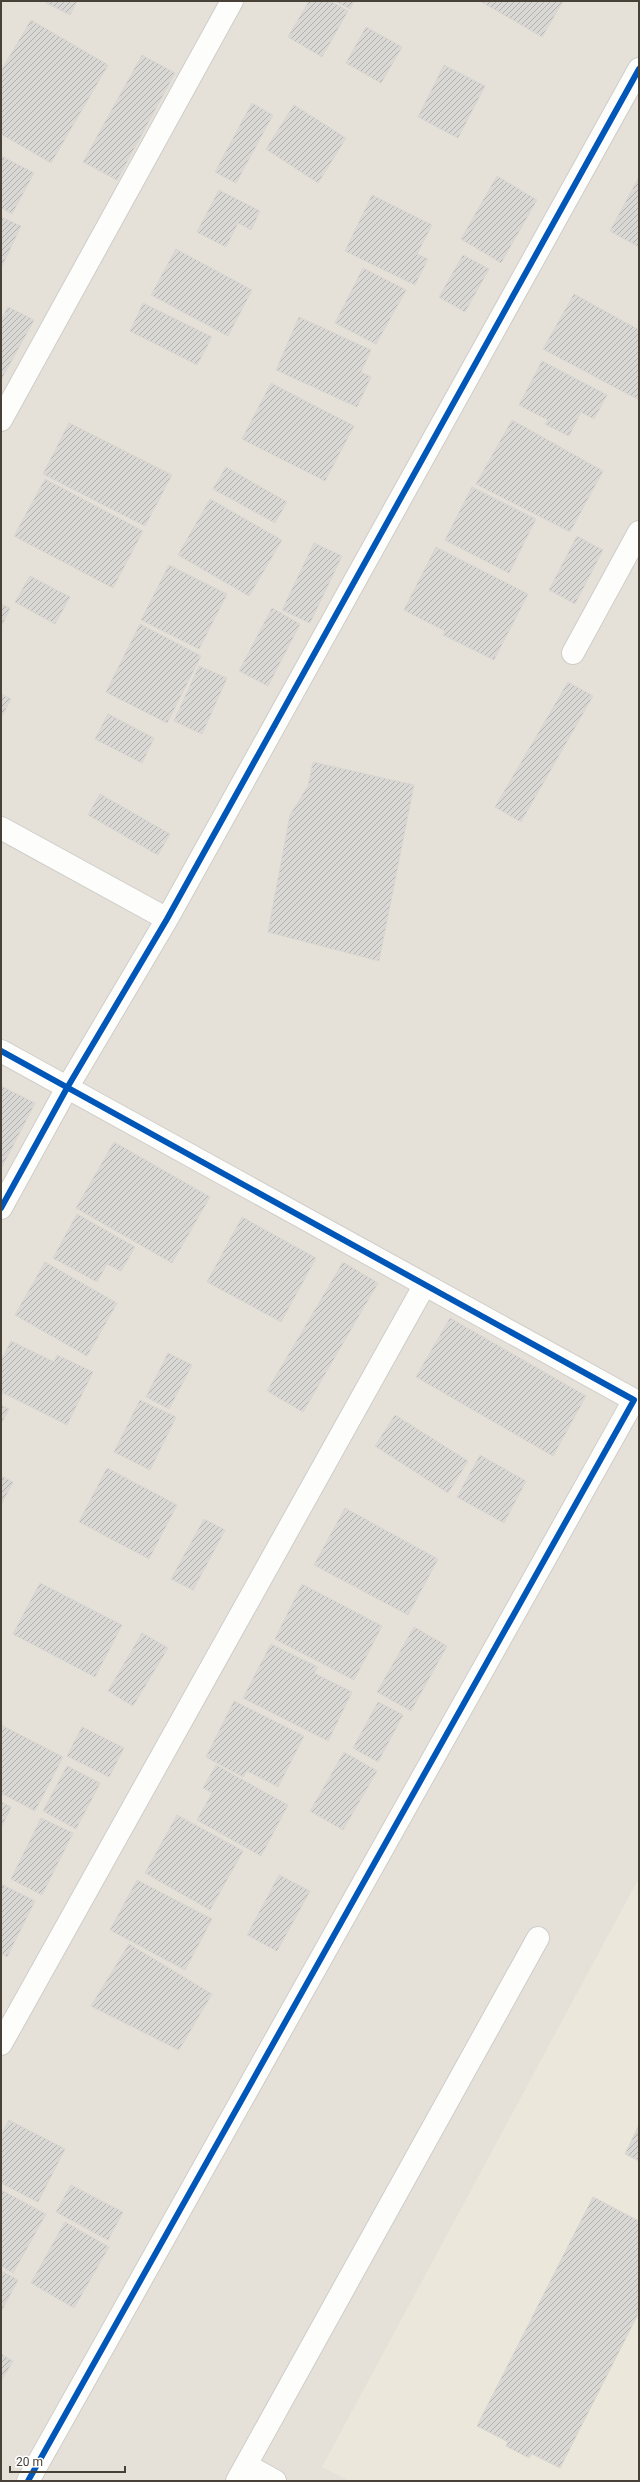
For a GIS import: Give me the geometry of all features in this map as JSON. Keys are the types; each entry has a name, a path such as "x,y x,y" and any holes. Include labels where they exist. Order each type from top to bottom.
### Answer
{"street":[{"path":"1,420 232,1"},
{"path":"1,1208 67,1088 166,919 639,69"},
{"path":"573,653 639,532"},
{"path":"1,828 166,919"},
{"path":"1,1051 424,1286 634,1400 28,2481"},
{"path":"1,2044 424,1286"},
{"path":"275,2481 241,2473 538,1938"}],"shaded area":[{"path":"1,1 639,1 639,2481 1,2481"},
{"path":"639,1878 639,2481 349,2481 322,2467"}],"building":[{"path":"47,1 77,1 70,15 46,3"},
{"path":"309,1 330,1 348,11 322,57 288,37"},
{"path":"335,1 354,1 350,9"},
{"path":"480,1 563,1 542,37"},
{"path":"31,20 108,65 51,163 1,134 1,71"},
{"path":"366,27 402,47 381,83 346,63"},
{"path":"142,55 175,73 117,180 83,162"},
{"path":"444,65 485,86 458,138 418,117"},
{"path":"252,103 273,115 236,183 215,172"},
{"path":"294,105 346,138 318,183 266,149"},
{"path":"1,156 34,173 12,214 1,208"},
{"path":"497,176 537,200 501,263 461,239"},
{"path":"639,177 639,247 610,231"},
{"path":"219,190 260,211 251,230 238,223 226,247 197,232"},
{"path":"372,195 432,225 417,254 428,259 415,285 345,251"},
{"path":"1,217 21,226 1,268"},
{"path":"176,249 252,290 228,336 151,295"},
{"path":"463,255 489,269 465,312 439,297"},
{"path":"363,268 406,290 376,344 335,323"},
{"path":"574,294 639,330 639,400 543,349"},
{"path":"143,303 212,337 197,365 130,331"},
{"path":"8,307 34,320 1,380 1,320"},
{"path":"299,317 371,350 361,372 371,377 357,407 276,370"},
{"path":"542,361 607,395 594,419 581,412 569,436 545,424 548,420 519,405"},
{"path":"271,383 354,426 325,481 242,439"},
{"path":"512,420 603,471 570,532 476,484"},
{"path":"69,423 172,475 145,526 43,474"},
{"path":"226,467 287,502 275,523 213,489"},
{"path":"45,479 143,531 113,588 14,536"},
{"path":"472,487 536,519 509,573 445,540"},
{"path":"210,499 282,540 249,596 178,555"},
{"path":"577,536 603,550 575,604 549,590"},
{"path":"314,543 342,556 310,623 282,610"},
{"path":"436,547 528,594 494,660 443,635 445,631 404,610"},
{"path":"169,565 227,594 199,649 141,620"},
{"path":"30,576 70,597 55,624 15,602"},
{"path":"1,604 10,608 1,627"},
{"path":"272,608 300,624 268,686 239,671"},
{"path":"140,624 201,656 167,723 106,692"},
{"path":"199,666 227,678 202,734 174,721"},
{"path":"568,682 593,696 521,822 495,807"},
{"path":"1,694 11,699 1,718"},
{"path":"108,714 154,738 142,763 95,739"},
{"path":"313,762 414,785 379,961 268,932 290,815 308,786"},
{"path":"100,794 170,834 158,855 88,815"},
{"path":"1,1086 35,1103 2,1167 1,1166"},
{"path":"114,1142 210,1197 172,1263 76,1208"},
{"path":"77,1214 135,1247 121,1271 107,1264 97,1282 53,1258"},
{"path":"242,1217 316,1258 281,1322 207,1282"},
{"path":"45,1262 117,1303 87,1356 15,1315"},
{"path":"343,1262 378,1283 303,1412 267,1391"},
{"path":"450,1318 586,1396 553,1456 416,1377"},
{"path":"11,1341 54,1362 57,1355 93,1372 67,1425 1,1392 1,1361"},
{"path":"168,1353 192,1365 169,1409 146,1397"},
{"path":"140,1400 176,1417 150,1470 114,1452"},
{"path":"1,1405 9,1409 1,1424"},
{"path":"395,1415 468,1461 448,1493 375,1446"},
{"path":"480,1455 526,1481 504,1523 457,1497"},
{"path":"107,1468 177,1505 149,1559 79,1522"},
{"path":"1,1476 13,1482 1,1505"},
{"path":"345,1508 438,1559 408,1615 314,1565"},
{"path":"204,1519 225,1530 193,1590 171,1579"},
{"path":"40,1583 122,1625 95,1677 13,1634"},
{"path":"302,1584 382,1626 354,1680 275,1639"},
{"path":"414,1627 447,1646 411,1711 377,1692"},
{"path":"142,1633 168,1648 133,1706 108,1691"},
{"path":"271,1644 318,1667 314,1673 352,1692 328,1741 243,1698"},
{"path":"234,1701 304,1736 278,1787 247,1771 243,1777 206,1757"},
{"path":"378,1702 403,1715 378,1762 353,1748"},
{"path":"1,1725 63,1757 35,1811 1,1793"},
{"path":"82,1727 124,1748 109,1777 67,1756"},
{"path":"344,1752 377,1771 343,1830 310,1811"},
{"path":"216,1765 288,1805 261,1856 197,1820 212,1793 203,1788"},
{"path":"67,1766 100,1783 76,1829 43,1811"},
{"path":"1,1802 11,1807 1,1828"},
{"path":"177,1815 243,1851 210,1910 145,1873"},
{"path":"41,1818 73,1833 42,1895 11,1879"},
{"path":"279,1875 310,1891 277,1951 247,1935"},
{"path":"137,1880 212,1919 185,1970 110,1930"},
{"path":"1,1884 35,1901 7,1957 1,1953"},
{"path":"129,1944 212,1994 179,2050 91,2006"},
{"path":"9,2120 65,2149 38,2202 1,2183 1,2135"},
{"path":"639,2125 639,2161 625,2154"},
{"path":"71,2185 123,2212 108,2240 56,2212"},
{"path":"1,2190 46,2214 13,2273 1,2266"},
{"path":"593,2197 639,2221 639,2312 560,2468 532,2454 529,2458 506,2446 508,2442 477,2426"},
{"path":"65,2222 109,2247 74,2308 31,2283"},
{"path":"1,2271 18,2280 1,2312"},
{"path":"1,2354 13,2361 1,2381"}],"cycle path":[{"path":"1,1208 67,1088 167,919 639,69"},
{"path":"1,1051 634,1400 28,2481"}]}
